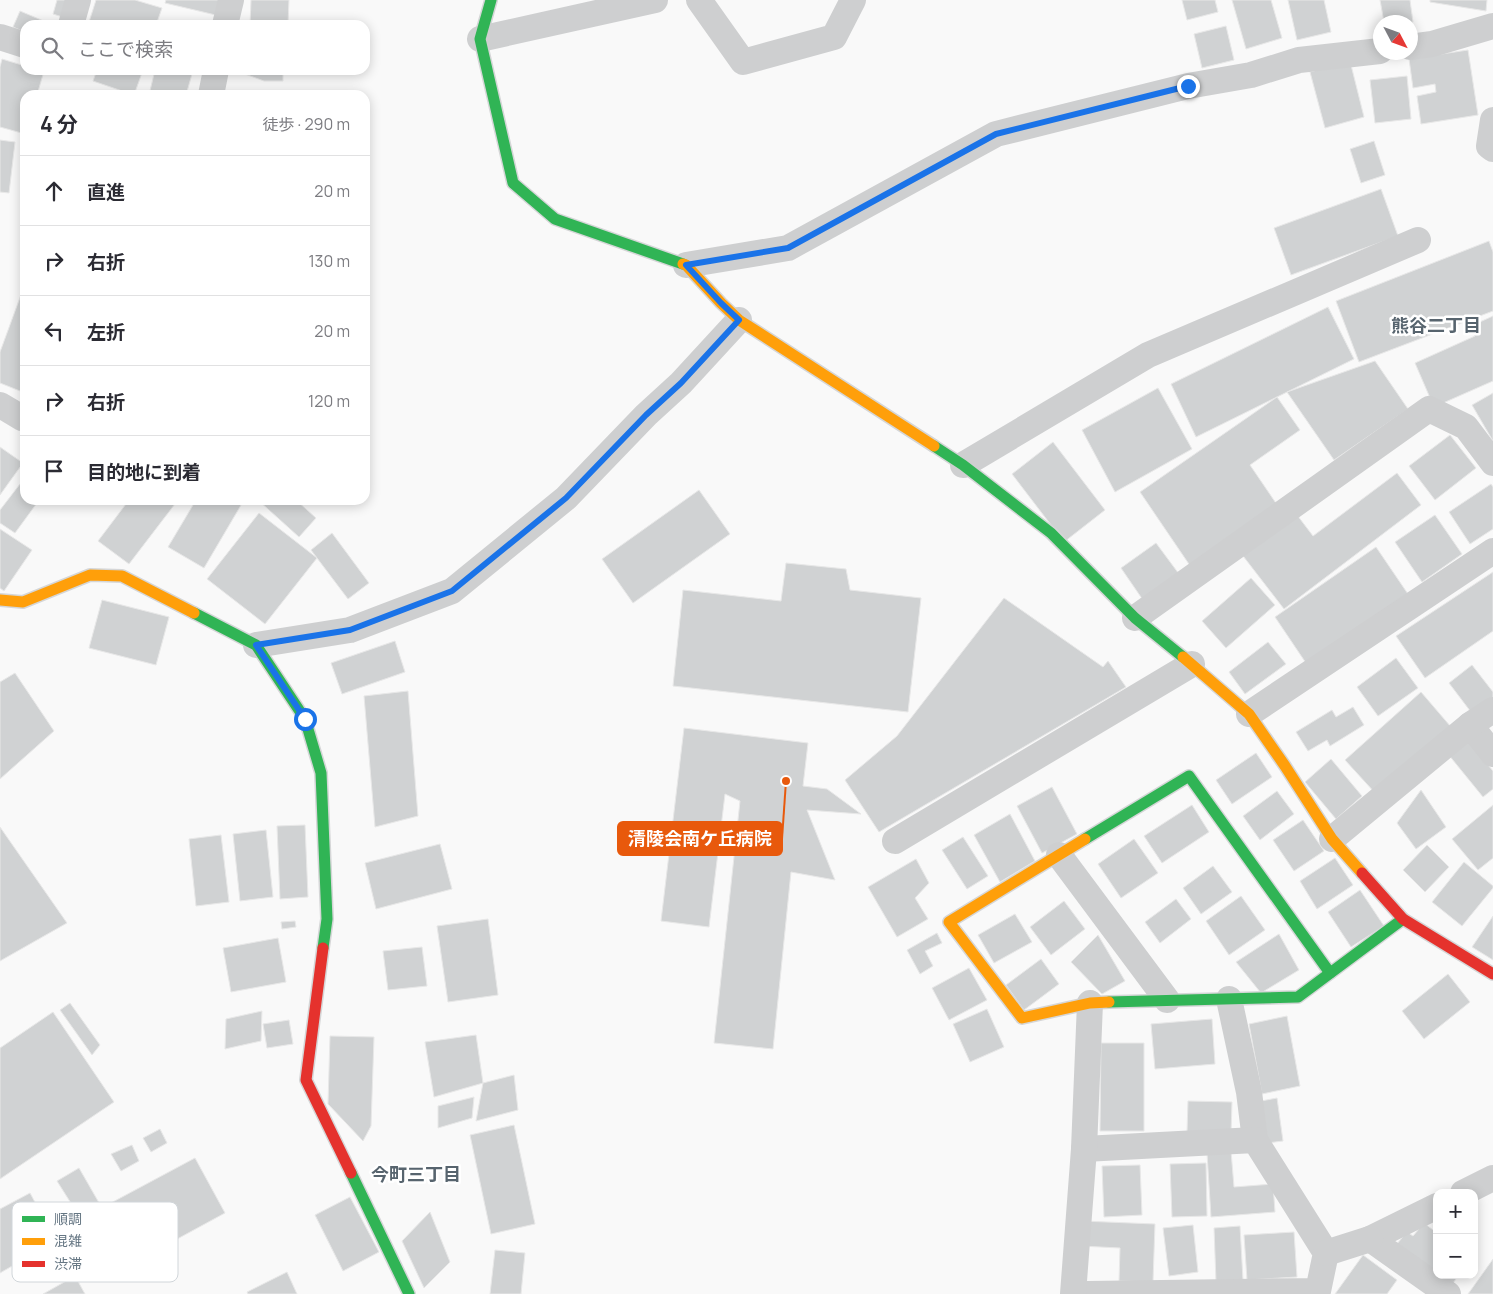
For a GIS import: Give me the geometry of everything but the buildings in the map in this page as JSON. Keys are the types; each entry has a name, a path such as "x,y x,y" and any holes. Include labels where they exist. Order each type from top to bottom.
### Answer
{"street":[{"path":"73,20 78,0"},
{"path":"226,20 231,0"},
{"path":"491,0 480,40 513,183 555,219 686,265 739,320 963,465 1051,533 1135,618 1192,664 1249,714 1332,839 1403,919 1493,974"},
{"path":"480,40 655,0"},
{"path":"698,0 743,62 834,37 853,0"},
{"path":"1418,46 1432,44 1493,26"},
{"path":"0,37 20,43"},
{"path":"686,265 788,248 996,134 1188,86 1251,75 1299,60 1373,52"},
{"path":"212,90 215,75"},
{"path":"1493,120 1489,146 1493,149"},
{"path":"963,465 1148,355 1418,240"},
{"path":"256,645 350,630 452,591 566,498 646,415 681,383 739,320"},
{"path":"0,405 20,417"},
{"path":"1135,618 1429,409 1466,427 1493,464"},
{"path":"1249,714 1493,551"},
{"path":"0,600 23,602 90,575 122,576 256,645 305,719 321,773 327,919 306,1080 409,1294"},
{"path":"895,841 1192,664"},
{"path":"1332,839 1470,725 1493,710"},
{"path":"1470,725 1493,754"},
{"path":"1330,973 1189,776 949,922 1022,1018 1090,1002 1298,997 1403,919"},
{"path":"1059,855 1167,1000"},
{"path":"1087,1294 1318,1292 1326,1253 1255,1140 1249,1092 1229,999"},
{"path":"1074,1294 1084,1149 1090,1002"},
{"path":"1084,1149 1255,1140"},
{"path":"1471,1189 1493,1178"},
{"path":"1326,1253 1370,1239 1433,1208"},
{"path":"1370,1239 1448,1294"}],"traffic: fast":[{"path":"491,0 480,39 513,183 555,219 683,264"},
{"path":"934,446 963,465 1051,533 1135,618 1183,657"},
{"path":"194,613 256,645 305,719 321,773 327,919 323,948"},
{"path":"1085,839 1189,776 1330,973"},
{"path":"1109,1002 1298,997 1403,919"},
{"path":"351,1173 409,1294"}],"traffic: slow":[{"path":"683,264 739,320 934,446"},
{"path":"0,600 23,602 90,575 122,576 194,613"},
{"path":"1183,657 1249,714 1332,839 1362,873"},
{"path":"1085,839 949,922 1022,1018 1090,1003 1109,1002"}],"traffic: jam":[{"path":"1362,873 1403,919 1493,974"},
{"path":"323,948 306,1080 351,1173"}],"place":[{"name":"清陵会南ケ丘病院","path":"786,781"}],"district":[{"name":"熊谷二丁目","path":"1436,325"},
{"name":"今町三丁目","path":"416,1174"}],"route":[{"path":"305,719 256,645 350,630 452,591 566,498 646,415 681,383 739,320 686,265 788,248 996,134 1188,86"}]}
